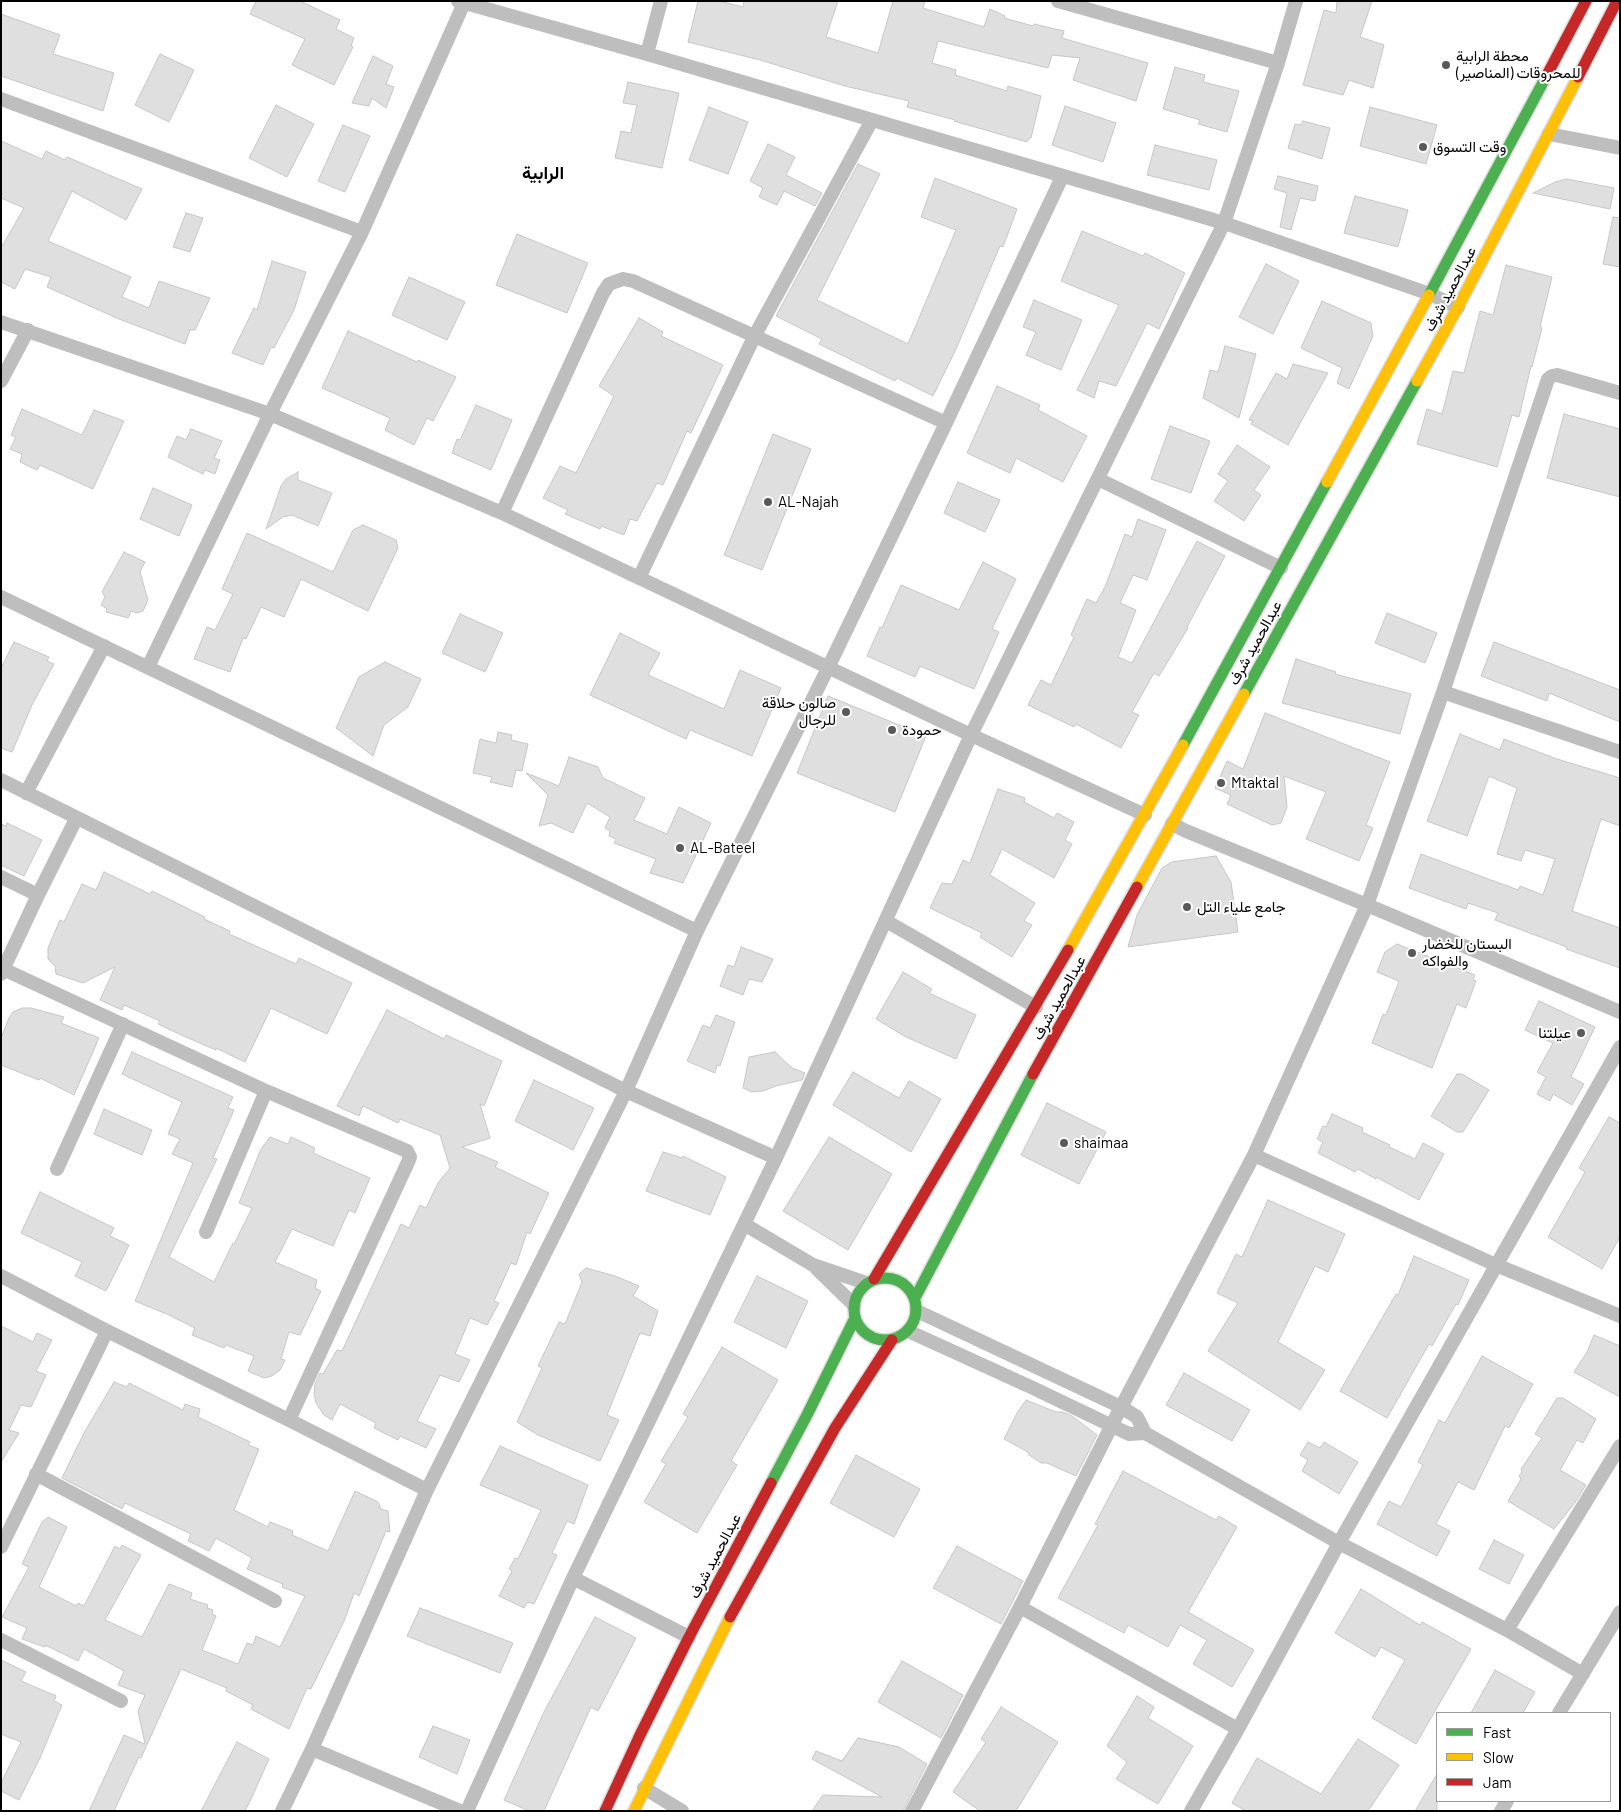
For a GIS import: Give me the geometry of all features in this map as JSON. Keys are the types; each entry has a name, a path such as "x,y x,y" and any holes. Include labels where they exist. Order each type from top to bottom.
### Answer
{"main road":[{"name":"عبدالحميد شرف","path":"870,1281 1036,1007 1145,815 1430,294 1586,1"},
{"name":"عبدالحميد شرف","path":"916,1304 1024,1093 1458,307 1617,1"},
{"path":"886,1277 898,1280 909,1287 916,1304 914,1322 908,1331 892,1340 873,1338 865,1333 859,1326 854,1311 858,1293 870,1281 886,1277"},
{"name":"عبدالحميد شرف","path":"605,1811 640,1735 689,1637 807,1415 854,1311"},
{"path":"634,1811 725,1626 836,1428 892,1340"}],"street":[{"path":"647,54 661,1"},
{"path":"1058,1 1278,63"},
{"path":"467,1811 573,1578 776,1158 971,735 1224,223 1278,63 1296,1"},
{"path":"148,667 270,414 362,232 461,2 647,54 1224,223 1430,294 1458,307"},
{"path":"1,98 362,232"},
{"path":"639,578 754,337 872,120"},
{"path":"1549,134 1620,148"},
{"path":"282,1811 312,1749 427,1490 626,1091 697,931 828,668 1062,177"},
{"path":"502,512 603,293 609,284 623,278 634,281 946,423"},
{"path":"1,322 270,414 502,512 828,668 1145,815"},
{"path":"1,381 28,330"},
{"path":"912,1811 1254,1155 1367,906 1443,692 1548,379 1556,375 1620,393"},
{"path":"1098,479 1281,568"},
{"path":"1,597 697,931"},
{"path":"26,793 104,646"},
{"path":"1443,692 1620,752"},
{"path":"1,780 76,819 626,1091 776,1158"},
{"path":"76,819 2,972 123,1024 266,1091 408,1151 410,1157 289,1420"},
{"path":"1172,824 1620,1012"},
{"path":"1,877 38,895"},
{"path":"886,920 1036,1007"},
{"path":"57,1169 123,1024"},
{"path":"1191,1811 1238,1729 1339,1543 1620,1047"},
{"path":"206,1232 266,1091"},
{"path":"1254,1155 1496,1265 1620,1316"},
{"path":"744,1224 812,1265 870,1281"},
{"path":"812,1265 854,1311"},
{"path":"1,1276 107,1332 289,1420 427,1490"},
{"path":"916,1304 1137,1417 1145,1433"},
{"path":"908,1331 996,1370 1128,1434 1145,1433 1339,1543 1506,1630 1583,1674"},
{"path":"1,1547 107,1332"},
{"path":"1506,1630 1620,1446"},
{"path":"36,1474 275,1601"},
{"path":"573,1578 689,1637"},
{"path":"1020,1607 1238,1729"},
{"path":"1560,1712 1620,1612"},
{"path":"1,1640 121,1701"},
{"path":"312,1749 460,1811"},
{"path":"644,1788 682,1811"}],"building":[{"path":"256,1 300,1 340,20 336,29 354,38 351,46 353,47 334,85 292,65 305,39 250,14"},
{"path":"698,1 719,1 743,7 744,1 838,1 826,37 878,53 893,1 925,1 923,8 984,27 990,9 1005,16 1004,18 1033,26 1034,24 1064,31 1062,38 1148,63 1136,101 1073,80 1080,58 1052,55 1048,68 938,41 932,63 956,70 955,75 1007,91 1008,86 1041,96 1031,138 1027,142 907,107 909,101 845,86 760,60 688,42"},
{"path":"1337,1 1372,1 1360,37 1384,45 1373,88 1349,80 1343,95 1303,85 1324,10 1336,13"},
{"path":"1,14 60,35 53,54 114,73 103,111 1,76"},
{"path":"160,54 194,70 169,122 135,105"},
{"path":"373,56 393,66 386,84 394,87 386,108 372,98 369,106 352,103"},
{"path":"1175,67 1205,75 1203,82 1239,91 1227,132 1198,124 1200,120 1163,109"},
{"path":"628,82 679,93 662,168 615,158 621,131 631,133 637,105 623,103"},
{"path":"276,105 314,124 287,177 249,158"},
{"path":"1065,106 1116,123 1103,162 1052,145"},
{"path":"709,107 748,122 728,174 689,160"},
{"path":"1370,107 1437,125 1426,164 1360,146"},
{"path":"1303,121 1330,128 1322,159 1288,148 1295,124 1301,125"},
{"path":"343,125 370,136 345,192 318,181"},
{"path":"1,141 42,159 46,151 65,160 67,157 142,189 126,220 72,191 48,241 131,277 122,297 149,308 159,281 210,298 195,330 190,330 185,344 119,319 47,287 51,277 25,269 15,289 1,282 1,248 24,208 1,198"},
{"path":"768,144 795,157 786,175 822,193 815,206 784,191 777,205 759,197 763,188 750,181"},
{"path":"1155,145 1217,160 1209,190 1147,175"},
{"path":"858,164 880,174 817,300 908,344 956,230 921,217 935,178 1017,209 1003,247 1000,246 956,349 933,396 897,378 895,381 819,344 822,339 776,316"},
{"path":"1278,176 1318,186 1315,201 1300,198 1291,230 1280,227 1287,193 1274,189"},
{"path":"1567,179 1614,188 1610,209 1533,193 1555,182"},
{"path":"1355,196 1408,210 1398,247 1344,233"},
{"path":"186,213 203,218 190,252 173,247"},
{"path":"1613,217 1620,218 1620,267 1603,264"},
{"path":"1082,231 1143,256 1145,253 1185,273 1159,329 1147,323 1116,386 1099,381 1094,398 1077,390 1119,305 1061,281"},
{"path":"517,234 588,263 567,313 496,285"},
{"path":"272,261 306,272 294,310 274,348 271,347 263,365 232,353 254,308 257,310"},
{"path":"1266,264 1299,281 1273,334 1239,317"},
{"path":"1506,265 1552,277 1540,327 1542,328 1519,417 1512,415 1497,467 1417,444 1427,409 1442,414 1453,371 1464,373 1480,311 1493,315"},
{"path":"409,277 465,302 447,340 392,315"},
{"path":"1034,300 1082,320 1061,370 1026,355 1036,332 1023,327"},
{"path":"1322,301 1371,323 1373,336 1349,389 1337,383 1342,368 1301,348"},
{"path":"639,318 663,332 661,336 723,365 691,433 687,431 663,485 657,483 637,521 630,519 624,535 601,526 600,529 565,514 568,510 543,498 560,466 576,473 614,396 599,386"},
{"path":"348,331 456,377 433,421 427,418 414,445 385,430 390,418 322,388"},
{"path":"1225,346 1256,354 1239,418 1203,398 1210,370 1218,372"},
{"path":"1293,364 1328,373 1288,445 1251,424 1253,421 1249,420 1276,373 1287,379"},
{"path":"997,386 1040,405 1038,410 1087,436 1063,482 1016,458 1010,473 967,453"},
{"path":"476,405 512,420 491,470 452,453 457,439 460,440"},
{"path":"22,409 82,435 94,410 124,421 93,489 40,465 37,470 20,462 22,454 10,449 16,437 11,435"},
{"path":"1564,414 1620,429 1620,497 1547,478"},
{"path":"1170,426 1210,441 1191,493 1151,479"},
{"path":"191,429 222,441 214,458 220,460 215,474 205,470 203,474 168,457 177,436 186,440"},
{"name":"AL-Najah","path":"773,434 811,449 762,570 724,555"},
{"path":"1237,445 1270,467 1254,490 1261,495 1244,521 1214,501 1228,481 1218,474"},
{"path":"298,472 298,480 332,493 318,526 292,515 283,517 266,529 281,486 286,479"},
{"path":"958,482 1000,500 985,532 944,513"},
{"path":"153,488 192,505 179,536 140,519"},
{"path":"1138,519 1166,530 1147,580 1133,575 1120,603 1136,610 1118,657 1132,663 1197,541 1225,556 1188,628 1159,676 1154,673 1132,712 1139,715 1121,748 1076,724 1074,727 1028,705 1041,680 1051,685 1074,637 1071,635 1087,599 1096,603 1105,587 1125,534 1132,537"},
{"path":"363,525 396,540 398,548 368,611 301,579 284,617 261,607 246,639 243,638 230,672 194,659 207,627 215,630 233,594 222,589 247,533 333,572 353,530"},
{"path":"124,552 145,562 140,572 148,600 143,611 137,613 131,611 128,618 106,612 107,609 101,605 105,597 102,592"},
{"path":"983,562 1016,579 992,629 999,632 974,689 920,666 915,677 867,656 901,585 959,610"},
{"path":"1387,613 1437,633 1425,663 1375,643"},
{"path":"460,614 503,633 485,672 442,653"},
{"path":"620,633 660,653 648,675 724,709 740,670 781,688 752,756 690,730 686,739 590,695"},
{"path":"14,642 49,657 47,661 54,664 32,705 12,752 1,748 1,668"},
{"path":"1494,642 1620,690 1620,722 1549,693 1547,701 1481,676"},
{"path":"1296,659 1336,672 1335,674 1411,694 1400,734 1282,703"},
{"path":"385,662 421,679 408,707 384,725 373,756 336,728 359,677"},
{"path":"828,696 926,736 895,812 797,773"},
{"path":"1265,713 1390,762 1366,825 1373,828 1359,861 1306,839 1326,792 1284,776 1287,807 1281,823 1272,825 1227,804 1231,795 1215,788 1227,761 1243,769"},
{"path":"498,732 512,735 511,740 528,744 522,771 516,770 512,787 490,782 492,777 473,773 480,739 496,743"},
{"path":"1460,734 1500,750 1504,739 1557,759 1620,778 1620,826 1601,819 1572,911 1620,928 1620,968 1566,949 1567,947 1495,920 1498,913 1468,903 1466,909 1409,888 1421,854 1518,890 1520,886 1543,895 1555,859 1525,850 1521,861 1497,854 1517,788 1489,776 1467,836 1427,821"},
{"path":"569,757 598,767 603,778 645,798 634,820 667,834 679,807 711,823 683,883 650,873 656,859 614,843 616,839 609,836 610,831 605,828 610,817 587,803 573,833 551,823 539,826 548,795 526,773 559,786"},
{"path":"998,789 1025,798 1024,802 1054,818 1057,813 1074,822 1065,840 1072,844 1054,878 1002,849 990,875 1035,903 1024,921 1032,925 1012,957 980,937 982,933 930,908 942,883 952,884 963,860 970,863"},
{"path":"7,823 42,840 24,876 1,865 1,824 6,826"},
{"name":"جامع علياء التل","path":"1216,856 1231,882 1238,932 1128,947 1137,915 1162,868 1172,862"},
{"path":"104,872 150,894 152,891 205,917 204,919 230,931 229,934 296,964 299,958 352,983 327,1034 271,1008 245,1062 216,1048 216,1050 179,1034 158,1024 160,1021 124,1005 122,1010 100,1000 115,967 83,983 56,974 55,966 48,959 48,948 60,920 64,922 82,884 96,890"},
{"path":"1397,944 1475,975 1473,980 1476,981 1466,1008 1457,1004 1432,1068 1372,1043 1383,1014 1386,1015 1399,981 1377,972 1385,952"},
{"path":"741,947 773,959 762,982 749,979 743,995 720,986 728,965 734,967"},
{"path":"903,972 932,989 929,993 976,1015 956,1059 906,1037 876,1019"},
{"path":"1539,1001 1595,1027 1571,1077 1584,1084 1572,1105 1553,1094 1550,1101 1537,1094 1546,1077 1537,1072 1553,1043 1525,1030"},
{"path":"22,1008 31,1008 64,1017 61,1023 99,1038 74,1095 40,1078 39,1080 1,1065 1,1038 13,1012"},
{"path":"387,1010 444,1039 446,1035 502,1061 484,1106 480,1104 490,1138 462,1147 498,1162 495,1167 549,1193 530,1234 527,1232 516,1265 511,1263 494,1301 499,1303 487,1325 470,1318 455,1354 470,1360 459,1382 440,1375 417,1421 436,1429 426,1448 400,1436 398,1440 374,1428 376,1423 340,1404 332,1420 324,1415 316,1403 314,1393 315,1384 320,1373 323,1374 337,1350 342,1351 401,1224 409,1228 420,1205 426,1208 438,1183 450,1168 440,1135 400,1119 398,1123 363,1106 359,1116 337,1106"},
{"path":"716,1015 735,1022 720,1066 717,1065 715,1073 687,1061 703,1025 710,1028"},
{"path":"132,1052 233,1097 228,1108 234,1110 213,1158 217,1159 169,1257 214,1282 252,1208 239,1203 261,1149 270,1137 288,1144 291,1137 315,1148 313,1153 370,1178 355,1213 349,1210 333,1246 292,1229 275,1262 317,1280 315,1288 321,1291 300,1335 289,1332 281,1359 285,1360 280,1370 272,1376 264,1378 248,1371 254,1356 226,1345 224,1348 192,1335 195,1328 135,1301 193,1163 172,1154 180,1139 168,1134 182,1102 122,1074"},
{"path":"775,1052 792,1068 805,1073 802,1080 763,1091 752,1092 743,1088 749,1057"},
{"path":"853,1072 899,1098 909,1081 941,1099 911,1152 833,1105"},
{"path":"1457,1074 1462,1074 1489,1090 1463,1132 1457,1132 1431,1116"},
{"path":"534,1080 594,1108 573,1150 515,1121"},
{"name":"shaimaa","path":"1047,1103 1106,1132 1079,1184 1021,1155"},
{"path":"104,1109 152,1130 142,1155 94,1134"},
{"path":"1332,1114 1363,1128 1362,1132 1415,1159 1423,1143 1444,1154 1419,1200 1376,1177 1376,1179 1358,1169 1355,1172 1318,1153 1323,1142 1317,1139 1323,1126 1326,1127"},
{"path":"1609,1117 1620,1123 1620,1237 1602,1269 1548,1237 1585,1172 1579,1168"},
{"path":"829,1137 892,1174 848,1250 783,1211"},
{"path":"663,1152 682,1158 683,1156 726,1177 710,1215 646,1191"},
{"path":"40,1192 114,1228 110,1236 129,1245 106,1291 75,1276 82,1262 21,1233"},
{"path":"1268,1200 1345,1234 1328,1272 1315,1266 1278,1342 1325,1370 1300,1410 1208,1351 1238,1303 1217,1293 1236,1254 1242,1257"},
{"path":"1414,1256 1469,1280 1458,1305 1456,1304 1432,1346 1429,1344 1387,1418 1340,1391 1396,1294 1398,1295"},
{"path":"586,1268 615,1276 639,1286 633,1296 658,1311 650,1336 640,1333 607,1415 619,1420 600,1461 538,1435 517,1422 542,1368 538,1366 559,1322 565,1324 582,1282 579,1274"},
{"path":"757,1276 808,1301 786,1348 734,1322"},
{"path":"1,1326 33,1342 37,1333 52,1340 36,1371 46,1375 31,1407 21,1405 9,1430 19,1433 1,1462"},
{"path":"1594,1335 1620,1346 1620,1397 1574,1372 1587,1352"},
{"path":"722,1347 778,1380 731,1461 737,1465 697,1533 644,1502 666,1464 661,1461 688,1417 683,1414"},
{"path":"1482,1356 1533,1384 1509,1428 1505,1426 1474,1490 1458,1482 1436,1524 1450,1531 1437,1556 1377,1524 1389,1501 1401,1507 1423,1465 1418,1462 1439,1420 1445,1423"},
{"path":"1184,1373 1250,1410 1232,1441 1166,1405"},
{"path":"114,1382 127,1387 129,1383 183,1410 185,1404 200,1409 198,1417 250,1442 248,1445 259,1449 234,1510 268,1527 270,1522 293,1531 292,1535 328,1551 355,1491 378,1502 381,1509 388,1511 390,1532 386,1531 359,1596 354,1593 345,1619 311,1689 307,1688 289,1729 251,1709 253,1705 226,1691 227,1688 181,1669 141,1758 139,1757 114,1811 89,1811 124,1735 145,1744 138,1711 145,1695 118,1685 124,1671 84,1649 78,1661 45,1645 45,1647 22,1639 27,1628 2,1617 29,1567 22,1564 42,1522 48,1517 67,1527 39,1587 76,1606 78,1603 84,1606 115,1546 120,1549 122,1545 141,1555 105,1620 142,1637 169,1584 192,1593 190,1599 208,1605 207,1608 213,1610 212,1614 216,1616 202,1650 238,1664 247,1643 253,1645 256,1636 280,1647 305,1596 282,1587 283,1584 247,1569 252,1558 216,1538 209,1551 188,1541 191,1534 125,1503 122,1509 62,1478 84,1433"},
{"path":"1557,1398 1563,1398 1596,1419 1583,1443 1577,1440 1560,1470 1586,1485 1554,1529 1508,1501 1521,1479 1519,1476 1522,1472 1521,1469 1542,1438 1535,1434"},
{"path":"1026,1400 1072,1416 1097,1435 1076,1476 1047,1463 1041,1463 1029,1455 1028,1452 1004,1439"},
{"path":"1308,1442 1320,1448 1324,1442 1358,1462 1339,1494 1302,1471 1308,1460 1300,1455"},
{"path":"500,1446 588,1485 574,1524 567,1521 552,1553 557,1555 534,1604 528,1602 524,1608 499,1596 512,1571 509,1569 515,1558 518,1559 541,1510 480,1485"},
{"path":"856,1455 920,1489 894,1537 830,1503"},
{"path":"1123,1471 1216,1520 1219,1516 1237,1527 1188,1612 1254,1650 1232,1687 1193,1664 1207,1640 1180,1625 1168,1647 1128,1625 1124,1633 1058,1598 1098,1525 1095,1524"},
{"path":"1494,1540 1524,1555 1509,1584 1479,1569"},
{"path":"957,1546 1023,1581 1001,1624 933,1588"},
{"path":"1361,1589 1420,1625 1422,1622 1471,1649 1416,1744 1372,1718 1405,1660 1381,1647 1375,1657 1335,1633"},
{"path":"420,1608 513,1643 500,1673 407,1636"},
{"path":"595,1617 636,1638 598,1711 591,1707 544,1811 529,1811 504,1800 544,1712"},
{"path":"1,1660 26,1672 21,1681 56,1696 54,1701 62,1705 40,1758 19,1800 1,1791 1,1783 21,1742 1,1734"},
{"path":"902,1661 963,1695 941,1738 878,1702"},
{"path":"1495,1670 1535,1692 1524,1712 1472,1712"},
{"path":"1137,1696 1154,1707 1148,1718 1193,1746 1158,1804 1116,1779 1127,1762 1107,1746"},
{"path":"1001,1707 1058,1742 1016,1811 980,1811 953,1792 986,1742 981,1739"},
{"path":"433,1726 470,1740 457,1774 419,1757"},
{"path":"858,1738 899,1747 927,1764 903,1811 812,1811 823,1795 882,1797 812,1759 816,1751 842,1761"},
{"path":"1358,1739 1399,1765 1368,1811 1246,1811 1232,1803 1257,1758 1321,1794"},
{"path":"237,1742 269,1759 245,1811 201,1811"},
{"path":"1436,1776 1437,1811 1415,1811"}],"traffic: fast":[{"path":"1429,295 1548,73"},
{"path":"1244,694 1417,381"},
{"path":"1183,745 1327,482"},
{"path":"915,1298 1033,1074"},
{"path":"879,1278 891,1278 907,1287 914,1297 916,1309 914,1321 907,1331 891,1340 879,1340 868,1335 859,1326 854,1315 854,1303 859,1292 868,1283 879,1278"},
{"path":"771,1483 855,1318"}],"traffic: slow":[{"path":"1417,381 1458,307 1578,77"},
{"path":"1327,482 1429,295"},
{"path":"1137,887 1244,694"},
{"path":"1068,950 1183,745"},
{"path":"634,1811 730,1617"}],"traffic: jam":[{"path":"1548,73 1586,1"},
{"path":"1578,77 1617,1"},
{"path":"1033,1074 1137,887"},
{"path":"874,1279 1068,950"},
{"path":"730,1617 835,1428 892,1340"},
{"path":"605,1811 640,1735 689,1637 771,1483"}],"place":[{"name":"محطة الرابية للمحروقات (المناصير)","path":"1446,65"},
{"name":"وقت التسوق","path":"1423,147"},
{"name":"AL-Najah","path":"768,502"},
{"name":"صالون حلاقة للرجال","path":"846,712"},
{"name":"حمودة","path":"892,730"},
{"name":"Mtaktal","path":"1221,783"},
{"name":"AL-Bateel","path":"680,848"},
{"name":"جامع علياء التل","path":"1187,907"},
{"name":"البستان للخضار والفواكه","path":"1412,953"},
{"name":"عيلتنا","path":"1581,1033"},
{"name":"shaimaa","path":"1064,1143"}],"district":[{"name":"الرابية","path":"543,173"}]}
